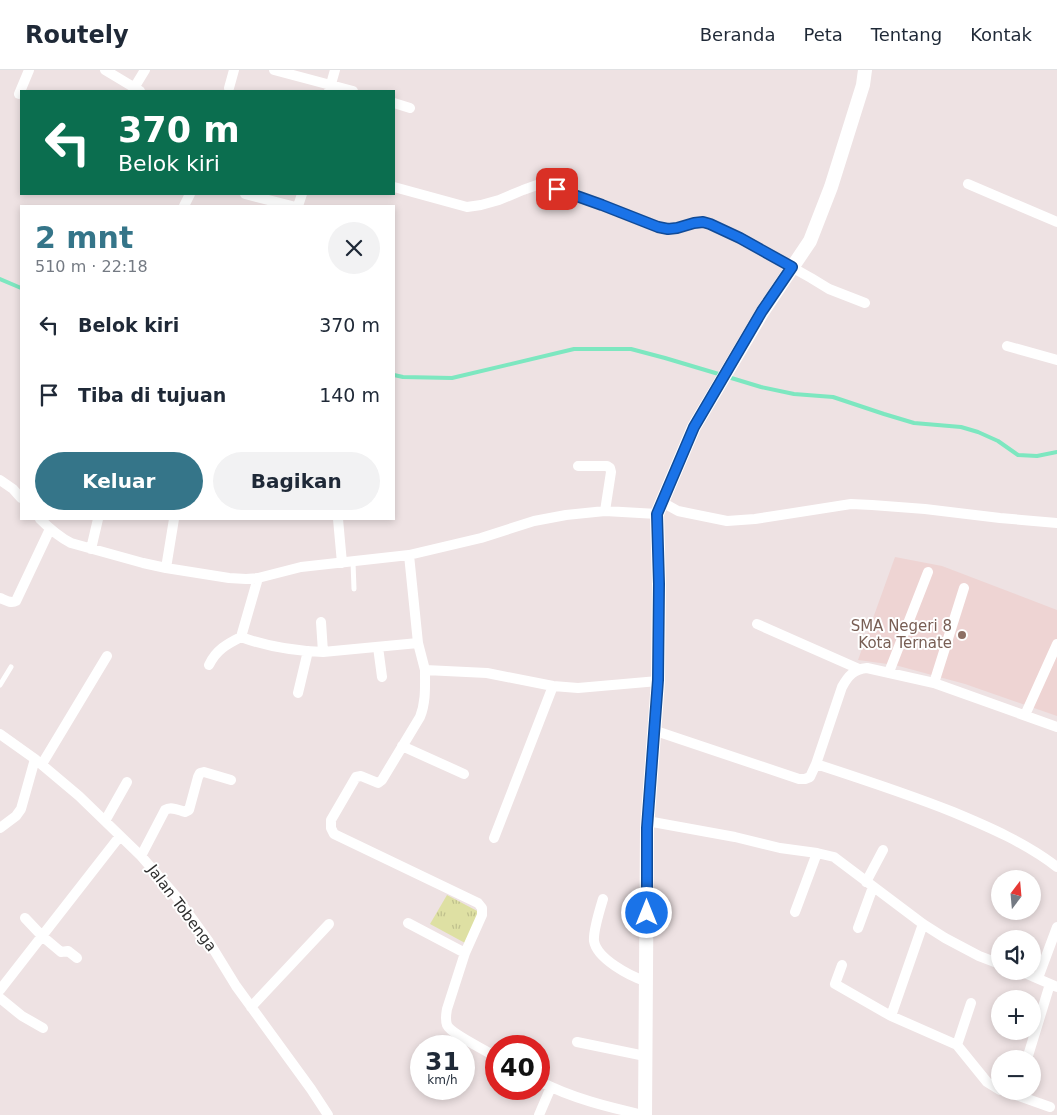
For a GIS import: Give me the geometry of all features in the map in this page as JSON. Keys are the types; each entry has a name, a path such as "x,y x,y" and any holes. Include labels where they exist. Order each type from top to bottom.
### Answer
{"street":[{"path":"21,90 29,70"},
{"path":"105,70 137,90 145,70"},
{"path":"229,88 234,70"},
{"path":"274,70 330,88 345,90"},
{"path":"330,88 335,70"},
{"path":"539,1115 551,1087 607,1106 644,1115 648,821 658,680 660,508 694,427 762,311 810,241 832,187 863,85 865,70"},
{"path":"395,104 410,108"},
{"path":"395,187 467,207 490,203 540,184 658,227 668,229 703,222 740,238 821,285 865,303"},
{"path":"968,184 1057,222"},
{"path":"249,195 288,205"},
{"path":"1007,346 1057,360"},
{"path":"578,466 607,466 610,468 605,511"},
{"path":"0,480 13,489 20,497"},
{"path":"41,520 63,539 71,543 166,568 246,579 258,578 301,567 409,555 481,538 534,521 605,511 660,508 727,521 755,519 850,504 865,504 1057,523"},
{"path":"92,549 98,520"},
{"path":"166,568 174,520"},
{"path":"338,520 342,563"},
{"path":"0,598 10,602 16,601 50,529"},
{"path":"409,555 418,643 425,670 423,709 380,782 374,782 358,776 354,779 331,820 330,828 334,834 478,903 482,908 482,915 465,953 445,1018 447,1027 485,1051"},
{"path":"889,672 928,572"},
{"path":"208,664 213,655 221,648 241,637 258,578"},
{"path":"934,683 964,588"},
{"path":"322,622 323,652"},
{"path":"757,624 859,668 889,672 934,683 1057,727"},
{"path":"241,637 275,647 323,652 418,643"},
{"path":"1025,715 1057,644"},
{"path":"378,647 382,677"},
{"path":"298,693 308,651"},
{"path":"0,828 16,816 21,809 38,762 107,656"},
{"path":"653,730 799,779 805,779 810,777 816,764 842,687 851,674 859,668"},
{"path":"425,670 487,673 553,686 578,688 658,680"},
{"path":"494,838 553,686"},
{"name":"Jalan Tobenga","path":"0,734 79,796 141,856 175,895 210,942 236,986 328,1115"},
{"path":"402,746 464,774"},
{"path":"816,764 915,798 993,828 1047,859 1057,867"},
{"path":"141,856 165,810 168,808 185,812 189,810 200,773 204,772 231,780"},
{"path":"105,821 127,782"},
{"path":"648,821 735,837 780,848 817,853 834,858 923,924 945,938 991,961"},
{"path":"0,990 120,836"},
{"path":"858,928 870,885 884,850"},
{"path":"796,912 817,853"},
{"path":"603,899 594,933 597,949 604,957 624,972 645,981"},
{"path":"25,918 61,952 68,951 77,958"},
{"path":"408,923 465,953"},
{"path":"251,1007 329,924"},
{"path":"891,1016 923,924"},
{"path":"1041,970 1057,927"},
{"path":"842,965 834,984 891,1016 957,1045 991,1084"},
{"path":"1030,1050 1054,985 1041,979"},
{"path":"0,998 22,1016 43,1028"},
{"path":"957,1045 971,1003"},
{"path":"577,1042 646,1056"},
{"path":"1033,1100 1050,1107"}],"lane":[{"path":"353,562 354,589"},
{"path":"0,685 11,667"}],"shaded area":[{"name":"SMA Negeri 8 Kota Ternate","path":"895,557 942,566 1057,610 1057,716 965,684 895,665 858,660"}],"green space":[{"path":"447,895 481,913 465,943 430,924"}],"waterway":[{"path":"0,279 20,288"},
{"path":"395,375 452,378 574,349 631,349 722,375"},
{"path":"728,377 794,394 833,397 914,423 961,427 998,441 1018,455 1037,456 1057,452"}],"place":[{"name":"SMA Negeri 8 Kota Ternate","path":"962,635"}],"route":[{"path":"557,189 628,214 658,227 668,229 694,223 703,222 710,224 740,238 792,267 762,311 694,427 657,514 659,584 658,680 647,828 647,913"}]}
